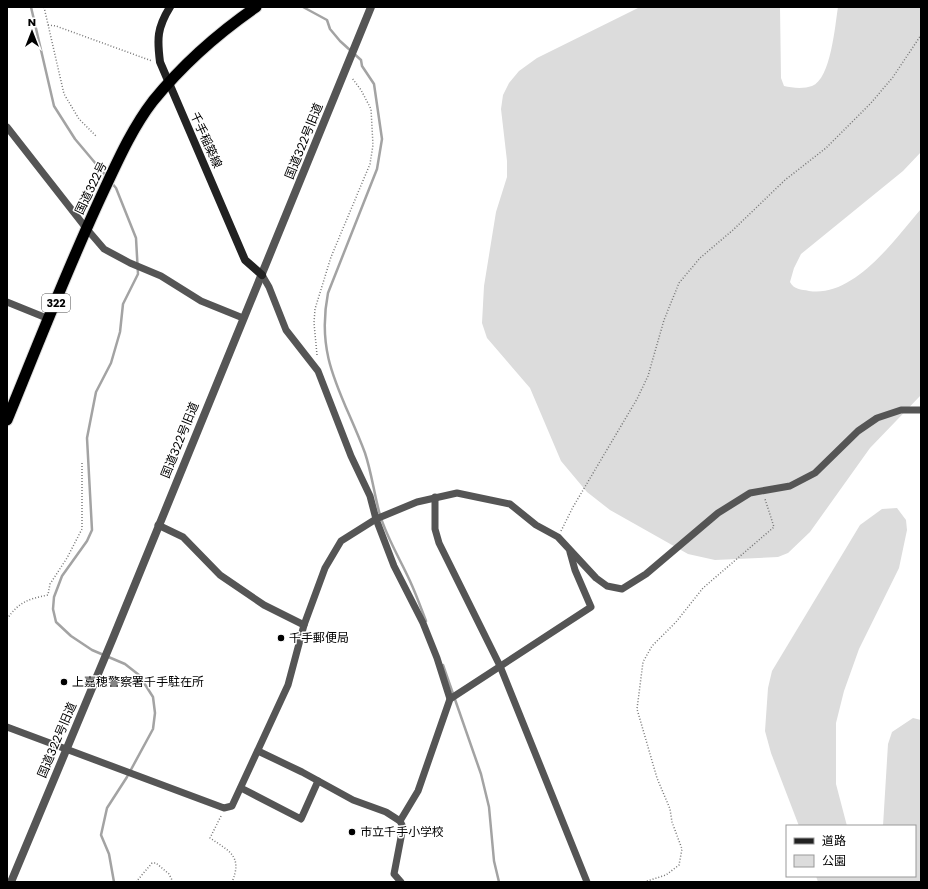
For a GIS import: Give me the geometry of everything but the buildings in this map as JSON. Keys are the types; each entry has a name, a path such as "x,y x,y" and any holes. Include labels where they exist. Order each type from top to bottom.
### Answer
{"highway":[{"name":"国道322号","path":"7,420 86,228 134,129 168,84 210,40 256,7"}],"main road":[{"name":"千手稲築線","path":"170,7 164,16 157,40 160,60 168,84 245,260 262,275"}],"street":[{"name":"国道322号旧道","path":"11,882 113,638 371,7"},
{"path":"7,127 104,249 130,263 161,276 201,301 243,318"},
{"path":"262,275 269,287 286,330 318,371 351,456 370,496 376,519 394,566 426,630 450,699"},
{"path":"7,302 49,319"},
{"path":"7,727 67,748 224,808 232,806 288,685 304,625 325,568 333,552 341,541 376,519 417,502 457,493 510,504 536,525 558,537 570,552 596,578 607,586 622,589 646,574 718,513 750,493 790,486 815,472 858,431 877,418 901,410 921,410"},
{"path":"435,497 435,529 439,543 500,666 587,882"},
{"path":"158,526 183,537 220,575 264,605 304,625"},
{"path":"400,821 418,791 450,699 591,608 574,570 570,552"},
{"path":"258,751 353,800 386,812 400,821 403,827 394,874 401,882"},
{"path":"241,788 300,819 318,781"}],"path":[{"path":"44,7 64,94 79,119 96,137"},
{"path":"48,24 151,61 160,60"},
{"path":"558,537 573,507 638,399 648,376 664,320 679,283 700,258 733,230 785,180 826,148 871,103 893,77 921,35"},
{"path":"317,356 314,323 315,309 331,257 370,164 372,145 371,109 362,90 352,77 345,72"},
{"path":"7,619 16,606 30,599 48,594 50,584 67,558 82,529 82,463"},
{"path":"644,882 666,875 679,865 682,849 672,822 670,809 657,778 637,709 643,662 652,646 676,622 703,588 774,527 762,491"},
{"path":"224,808 210,838 232,853 236,863 232,882"},
{"path":"136,882 152,863 156,863 169,874 173,882"}],"green space":[{"path":"640,7 780,7 781,78 784,86 805,88 812,86 824,73 831,51 838,7 921,7 921,152 903,171 801,254 794,268 790,282 796,288 809,291 826,291 842,285 857,276 872,264 921,209 921,395 870,448 810,532 788,553 778,557 715,560 688,554 610,510 587,492 561,461 530,388 487,338 482,323 484,286 496,212 507,177 507,161 501,109 503,95 509,83 519,71 537,58"},
{"path":"897,508 906,520 907,530 899,568 859,649 844,691 836,723 836,784 847,825 799,825 771,753 765,731 768,688 772,671 860,525 882,509"},
{"path":"913,718 921,720 921,882 818,882 816,877 916,877 916,825 883,825 888,744 892,732"}],"waterway":[{"path":"31,7 54,106 75,139 107,177"},
{"path":"303,7 327,20 330,29 340,41 361,60 362,66 374,84 382,139 377,169 328,293 325,316 325,338 333,376 365,453 383,524 412,586 426,621"},
{"path":"111,182 116,188 136,238 138,274 123,304 120,332 111,363 96,392 87,438 92,530 87,541 62,576 54,597 53,609 56,622 71,636 92,650 125,664 139,675 153,697 155,713 153,729 127,777 107,808 101,835 109,854 114,882"},
{"path":"443,665 481,774 489,807 494,861 499,882"}],"place":[{"name":"千手郵便局","path":"281,638"},
{"name":"上嘉穂警察署千手駐在所","path":"64,682"},
{"name":"市立千手小学校","path":"352,832"}]}
